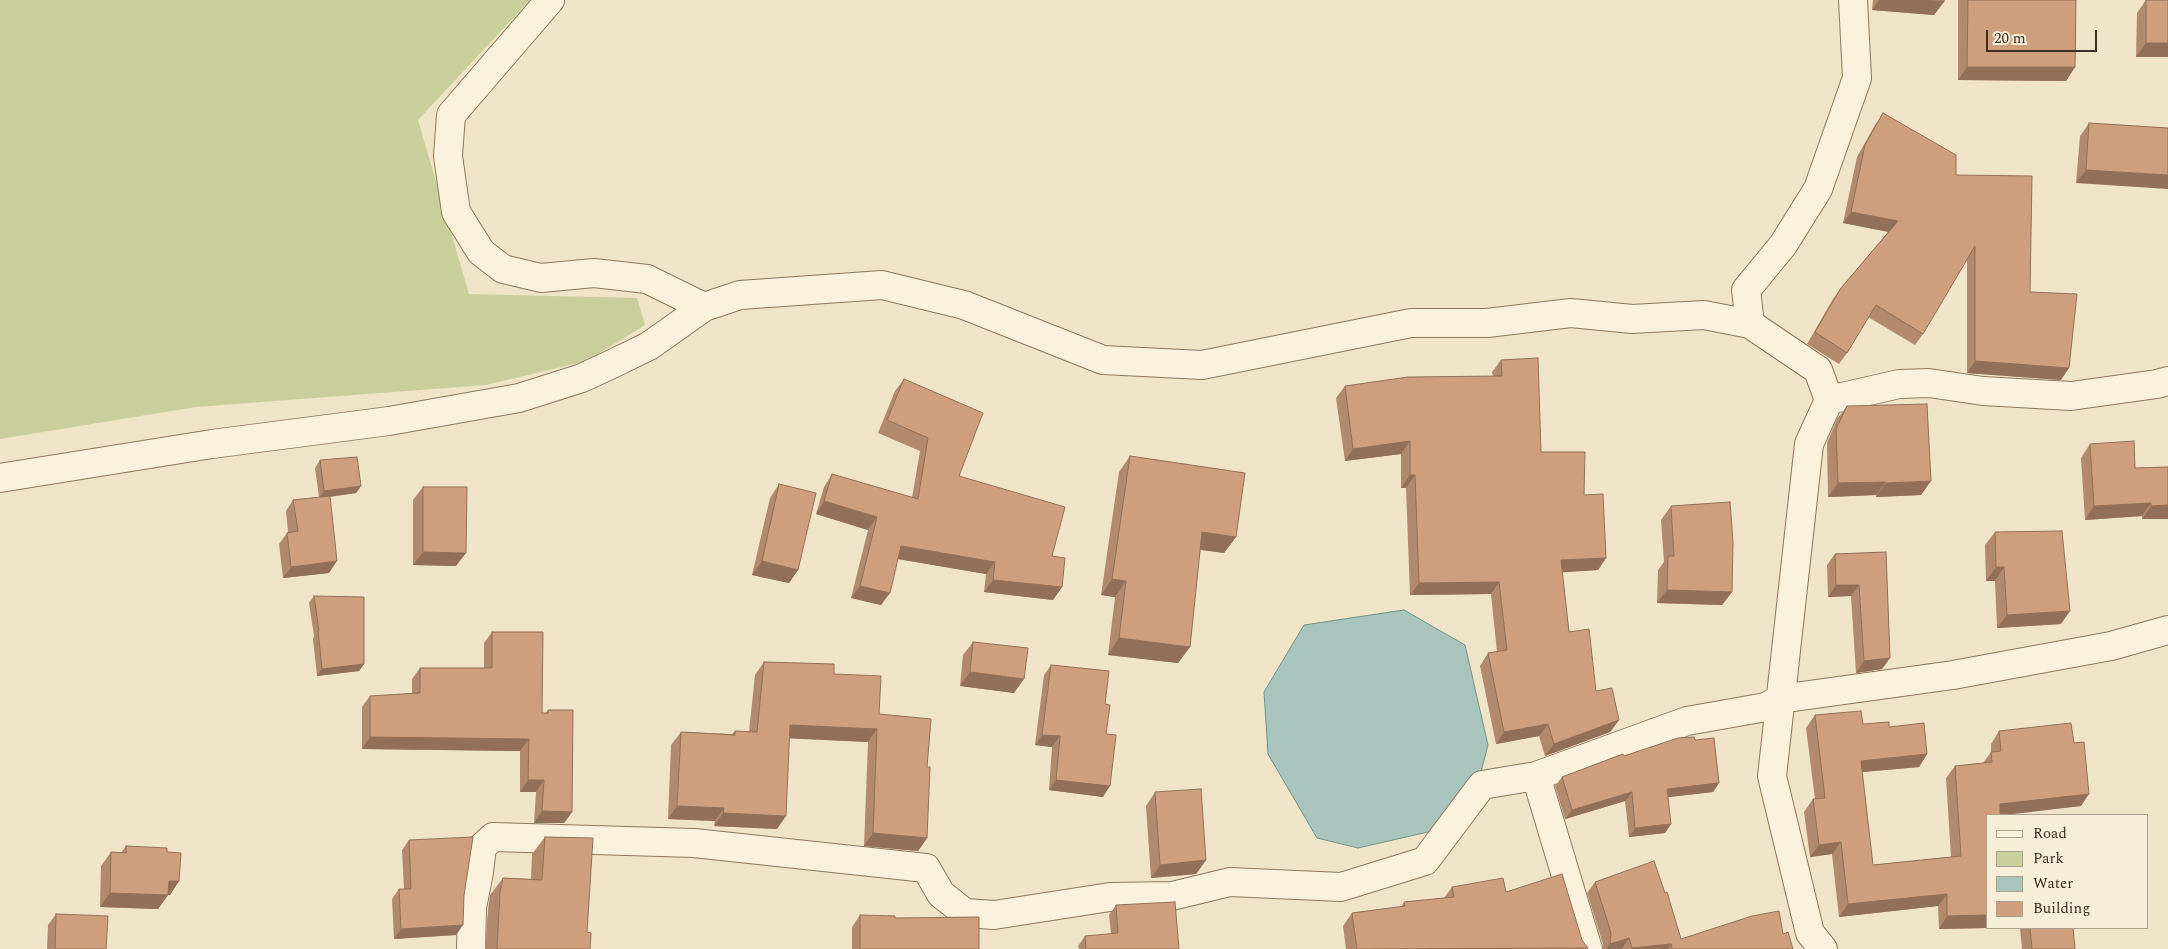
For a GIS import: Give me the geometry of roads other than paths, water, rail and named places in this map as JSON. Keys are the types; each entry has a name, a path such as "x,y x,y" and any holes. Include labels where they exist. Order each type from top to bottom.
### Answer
{"street":[{"path":"550,0 451,115 448,156 456,212 481,252 504,269 541,278 594,273 647,279 704,307"},
{"path":"1750,324 1746,290 1782,245 1818,189 1857,78 1853,0"},
{"path":"0,478 212,444 389,421 519,398 582,378 649,346 704,307 740,296 882,285 964,305 1103,360 1202,366 1411,323 1487,323 1571,313 1632,319 1704,315 1750,324 1818,370 1829,400 1809,444 1772,776 1810,933 1823,949"},
{"path":"1829,400 1900,384 1929,383 1983,391 2071,396 2168,381"},
{"path":"471,949 472,908 482,847 493,837 694,842 926,868 941,894 965,913 994,916 1110,897 1172,896 1230,882 1341,887 1425,861 1482,785 1536,776 1687,721 1766,707 1780,699 1962,673 2111,646 2168,630"},
{"path":"1536,776 1588,949"}],"water":[{"path":"1404,610 1465,645 1488,745 1477,787 1428,832 1358,848 1317,838 1268,754 1264,692 1304,625"}]}
